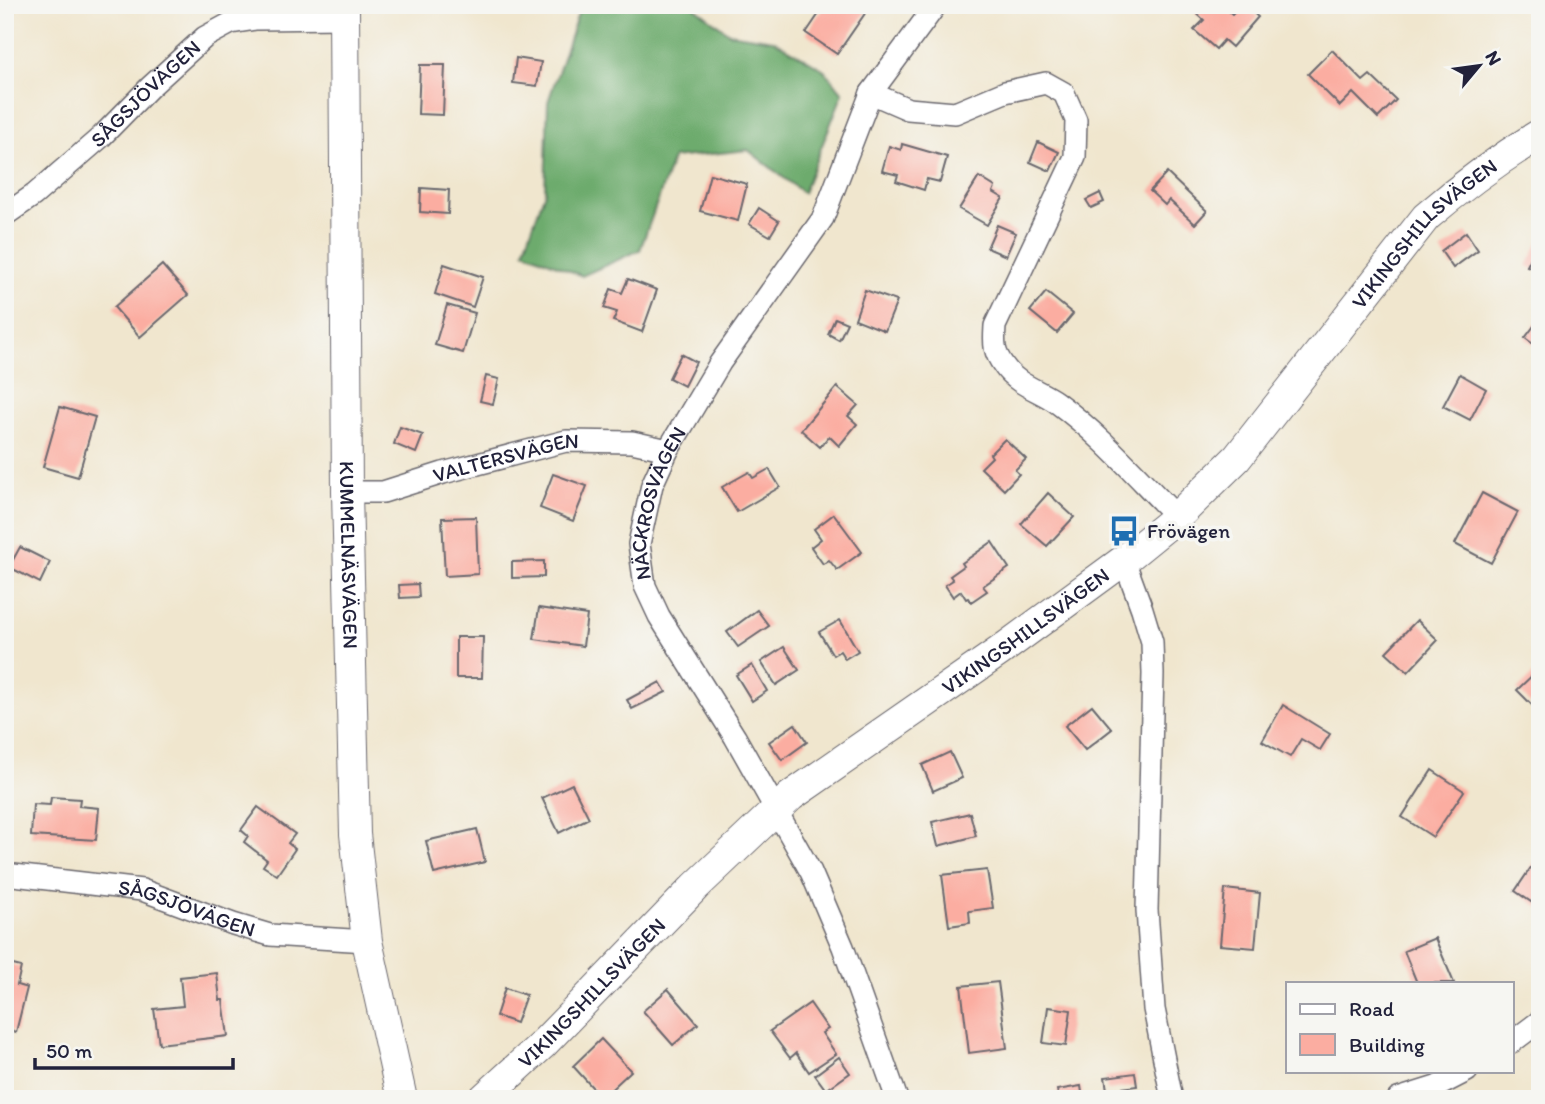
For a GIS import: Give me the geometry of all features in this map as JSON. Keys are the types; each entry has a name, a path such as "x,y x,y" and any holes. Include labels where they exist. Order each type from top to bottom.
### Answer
{"street":[{"name":"NÄCKROSVÄGEN","path":"897,1099 844,947 811,872 735,737 659,616 645,586 639,544 652,485 668,450 720,363 823,218 871,93 936,5"},
{"name":"SÅGSJÖVÄGEN","path":"5,215 34,195 101,137 205,37 231,23 344,12"},
{"name":"KUMMELNÄSVÄGEN","path":"344,12 347,492 355,834 367,941 402,1099"},
{"path":"871,93 908,109 955,113 1005,92 1046,83 1065,93 1076,120 1075,157 995,326 993,347 1011,374 1055,401 1106,446 1177,517"},
{"name":"VIKINGSHILLSVÄGEN","path":"483,1099 542,1045 695,887 791,796 1000,651 1124,560 1177,517 1237,458 1426,218 1458,189 1500,158 1540,134"},
{"name":"VALTERSVÄGEN","path":"347,492 383,492 443,473 566,441 632,442 668,450"},
{"path":"1124,560 1152,642 1147,911 1154,1009 1172,1099"},
{"name":"SÅGSJÖVÄGEN","path":"5,874 142,890 270,935 367,941"},
{"path":"1514,1040 1540,1021"},
{"path":"1398,1099 1436,1087 1465,1072"}],"green space":[{"path":"581,5 692,5 729,33 773,40 823,69 843,93 803,193 748,150 673,158 640,250 582,276 524,251 545,192 548,102"}],"building":[{"path":"825,5 856,5 866,12 837,54 806,33"},
{"path":"1199,5 1223,5 1232,14 1240,5 1245,5 1258,17 1232,47 1224,40 1216,49 1194,30 1204,20 1194,11"},
{"path":"1332,50 1363,81 1370,75 1396,100 1378,118 1353,93 1340,106 1308,74"},
{"path":"516,58 541,62 537,86 513,83"},
{"path":"420,65 445,65 443,115 418,114"},
{"path":"1038,142 1059,152 1050,171 1030,162"},
{"path":"902,144 947,157 940,182 927,179 924,190 896,181 898,175 882,171 889,146 901,150"},
{"path":"1167,173 1207,211 1195,224 1169,200 1165,205 1150,191"},
{"path":"710,174 747,184 738,221 700,211"},
{"path":"979,177 995,187 993,192 1003,198 987,225 959,209"},
{"path":"421,188 449,190 448,214 420,212"},
{"path":"1100,193 1104,202 1091,208 1086,200"},
{"path":"759,208 779,221 770,236 749,224"},
{"path":"997,225 1016,233 1006,256 987,248"},
{"path":"1466,232 1478,250 1453,268 1441,251"},
{"path":"1540,240 1540,272 1527,266"},
{"path":"444,264 483,277 473,307 435,294"},
{"path":"162,265 188,295 140,337 114,307"},
{"path":"628,279 657,290 642,332 613,321 617,312 604,308 611,289 622,293"},
{"path":"865,290 897,301 885,331 855,319"},
{"path":"1046,292 1073,314 1057,333 1030,311"},
{"path":"447,305 475,313 463,353 435,345"},
{"path":"835,318 847,323 839,340 828,334"},
{"path":"1540,318 1540,349 1525,338"},
{"path":"681,354 696,362 684,386 669,378"},
{"path":"1460,374 1486,389 1470,420 1443,406"},
{"path":"486,376 499,379 493,404 480,401"},
{"path":"837,387 858,405 848,416 857,424 839,446 829,436 820,447 801,430"},
{"path":"60,407 95,417 78,477 43,467"},
{"path":"400,427 423,435 416,453 394,444"},
{"path":"1005,439 1026,459 1015,470 1019,474 1004,490 981,468"},
{"path":"769,469 780,487 737,512 722,487 749,472 753,478"},
{"path":"553,474 587,486 573,521 540,508"},
{"path":"1048,493 1074,517 1047,546 1021,524"},
{"path":"1482,493 1518,512 1491,563 1455,544"},
{"path":"834,514 862,552 837,570 829,560 823,564 811,547 821,539 814,529"},
{"path":"476,517 478,574 445,576 442,518"},
{"path":"992,542 1009,568 983,586 987,591 971,602 961,591 953,597 945,585 953,580 950,576 964,566 962,563"},
{"path":"20,547 50,562 40,583 9,567"},
{"path":"544,561 544,577 512,578 512,562"},
{"path":"418,584 419,597 400,598 399,585"},
{"path":"539,608 587,615 583,646 534,639"},
{"path":"757,610 769,626 738,647 727,632"},
{"path":"840,620 858,651 845,659 840,651 833,655 819,632"},
{"path":"1417,620 1438,640 1408,672 1386,652"},
{"path":"456,637 483,637 482,678 456,678"},
{"path":"784,647 799,670 776,685 761,662"},
{"path":"752,665 767,691 752,701 736,675"},
{"path":"1540,668 1540,713 1517,690"},
{"path":"660,682 666,692 632,709 627,700"},
{"path":"1092,705 1112,729 1085,750 1065,726"},
{"path":"1283,705 1330,734 1320,750 1301,739 1290,757 1262,741"},
{"path":"795,724 807,742 782,760 769,742"},
{"path":"950,752 962,778 933,791 922,765"},
{"path":"1432,770 1464,791 1433,837 1402,817"},
{"path":"572,784 589,818 559,833 542,798"},
{"path":"51,797 80,799 79,806 99,808 96,840 31,836 33,804 50,805"},
{"path":"258,807 295,834 288,843 295,849 277,875 263,866 267,860 244,842 248,836 241,830"},
{"path":"970,813 976,836 938,846 932,822"},
{"path":"477,829 485,862 434,874 426,841"},
{"path":"1540,854 1540,908 1515,891"},
{"path":"987,870 993,908 969,911 970,923 949,926 942,875"},
{"path":"1225,889 1260,893 1255,948 1220,945"},
{"path":"1435,938 1454,982 1417,982 1404,951"},
{"path":"5,963 21,967 17,985 27,988 16,1032 5,1029"},
{"path":"217,973 228,1036 159,1044 154,1009 183,1006 180,977"},
{"path":"998,982 1007,1048 969,1053 961,986"},
{"path":"505,988 526,995 516,1023 496,1016"},
{"path":"668,989 698,1024 673,1045 643,1011"},
{"path":"810,1003 828,1029 822,1033 836,1054 809,1072 796,1053 790,1058 770,1031"},
{"path":"1048,1007 1071,1010 1066,1046 1043,1043"},
{"path":"601,1039 631,1071 602,1098 573,1066"},
{"path":"839,1057 850,1073 826,1090 815,1075"},
{"path":"1135,1073 1137,1086 1107,1090 1105,1077"},
{"path":"1081,1086 1083,1099 1059,1099 1057,1090"}],"place":[{"name":"Frövägen","path":"1124,531"}]}
